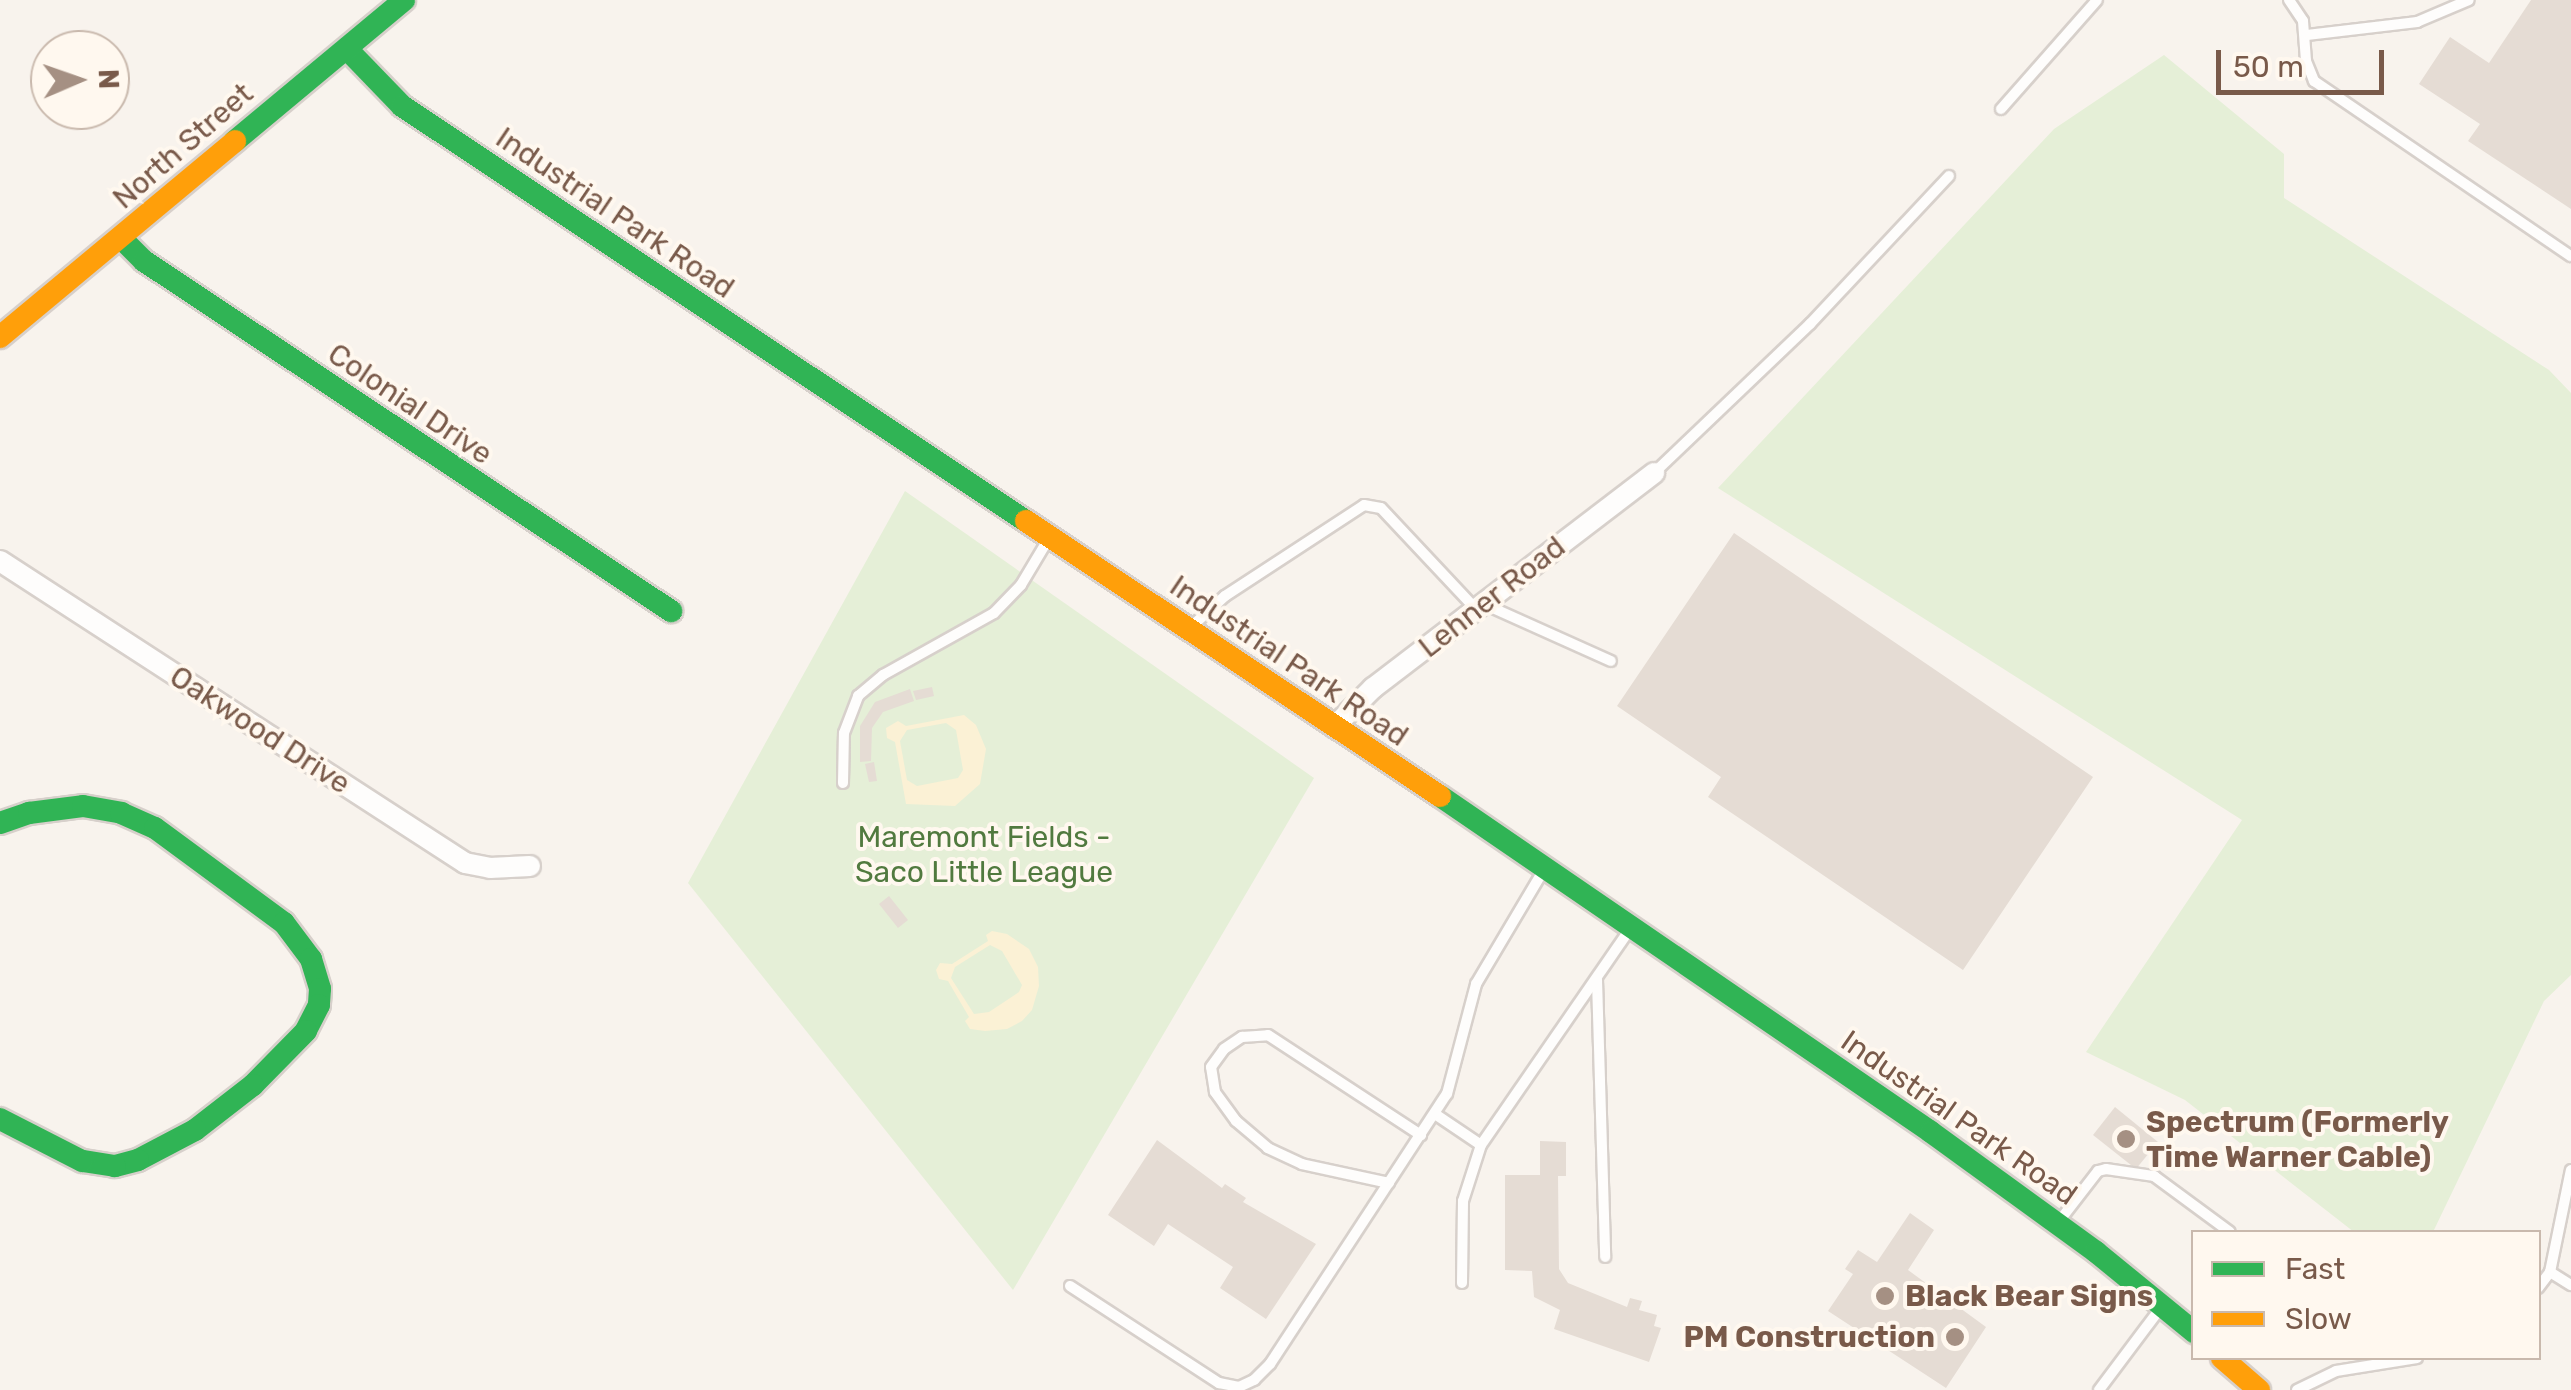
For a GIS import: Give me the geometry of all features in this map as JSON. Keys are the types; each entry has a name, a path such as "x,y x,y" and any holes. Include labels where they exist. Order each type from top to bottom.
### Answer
{"main road":[{"name":"North Street","path":"0,337 404,0"},
{"name":"Industrial Park Road","path":"347,49 402,106 1632,926 2057,1224 2191,1329"},
{"name":"Colonial Drive","path":"122,239 139,258 671,610"},
{"path":"0,823 30,813 83,806 121,813 154,828 284,923 311,959 320,989 319,1004 306,1031 253,1085 195,1130 138,1160 115,1166 82,1161 0,1119"},
{"path":"2224,1360 2260,1390"}],"street":[{"name":"Lehner Road","path":"1334,728 1374,688 1654,473"},
{"name":"Oakwood Drive","path":"0,561 465,863 490,868 530,866"}],"lane":[{"path":"2002,110 2096,0"},
{"path":"2289,0 2306,36 2306,61 2314,81 2571,256"},
{"path":"2306,36 2402,25 2469,0"},
{"path":"1654,473 1810,324 1949,176"},
{"path":"1188,630 1225,596 1364,506 1381,508 1481,607 1612,661"},
{"path":"843,783 844,732 858,696 883,676 994,613 1020,585 1049,537"},
{"path":"1070,1286 1219,1383 1239,1387 1254,1380 1270,1364 1435,1114 1456,1074 1476,984 1545,868"},
{"path":"1462,1283 1463,1201 1481,1145 1632,926"},
{"path":"1596,979 1606,1257"},
{"path":"1389,1183 1302,1164 1268,1148 1236,1121 1215,1092 1211,1068 1224,1049 1242,1036 1268,1034 1421,1135"},
{"path":"1435,1114 1481,1145"},
{"path":"2057,1224 2098,1171 2106,1170 2154,1176 2227,1230"},
{"path":"2541,1284 2550,1272 2571,1170"},
{"path":"2550,1272 2571,1285"},
{"path":"2099,1390 2163,1306"},
{"path":"2296,1390 2336,1371 2405,1360"}],"green space":[{"path":"2164,55 2284,154 2284,198 2549,370 2571,393 2571,975 2544,1001 2434,1230 2351,1230 2185,1100 2086,1052 2242,820 1718,488 2054,129"},
{"name":"Maremont Fields - Saco Little League","path":"905,491 1314,778 1013,1290 688,883"}],"sand":[{"path":"964,715 976,725 986,749 980,784 955,806 906,804 895,742 887,738 886,728 898,721 906,726","holes":["946,723 956,730 963,770 958,778 917,786 907,780 900,741 907,730"]},
{"path":"992,931 1007,934 1029,949 1038,967 1039,986 1032,1010 1007,1029 970,1029 965,1021 969,1017 948,981 939,979 936,970 940,963 952,964 988,941 986,935","holes":["990,945 1002,951 1022,985 1019,992 989,1012 974,1014 951,978 955,967"]}],"building":[{"path":"2531,0 2571,0 2571,209 2468,141 2480,124 2419,84 2450,37 2489,63"},
{"path":"1734,533 2093,777 1963,970 1708,797 1721,777 1617,706"},
{"path":"932,687 934,696 916,700 913,691"},
{"path":"910,689 914,701 883,712 872,728 871,761 860,762 860,726 875,702"},
{"path":"874,762 877,781 869,782 865,764"},
{"path":"889,896 908,920 898,928 879,904"},
{"name":"Spectrum (Formerly Time Warner Cable)","path":"2115,1107 2158,1142 2136,1169 2093,1135"},
{"path":"1157,1140 1222,1188 1225,1184 1246,1198 1243,1202 1316,1244 1266,1319 1220,1288 1233,1267 1168,1224 1154,1246 1108,1215"},
{"path":"1540,1141 1566,1142 1566,1176 1558,1176 1559,1269 1568,1283 1627,1307 1630,1298 1642,1301 1639,1310 1657,1315 1654,1326 1661,1328 1649,1362 1554,1329 1560,1310 1534,1297 1532,1271 1505,1270 1505,1175 1540,1175"},
{"path":"1910,1213 1934,1230 1908,1270 1986,1327 1946,1388 1828,1311 1853,1274 1845,1269 1858,1250 1877,1262"}],"traffic: fast":[{"path":"235,141 404,0"},
{"path":"347,49 402,106 1026,521"},
{"path":"122,239 144,261 671,611"},
{"path":"1440,796 1931,1132 2096,1252 2191,1330"},
{"path":"0,823 29,813 83,806 121,813 155,828 284,923 311,959 320,989 319,1005 306,1031 253,1085 195,1130 138,1160 115,1166 82,1161 0,1119"}],"traffic: slow":[{"path":"0,337 235,141"},
{"path":"1026,521 1440,796"},
{"path":"2224,1360 2259,1390"}],"place":[{"name":"Spectrum (Formerly Time Warner Cable)","path":"2126,1139"},
{"name":"Black Bear Signs","path":"1885,1296"},
{"name":"PM Construction","path":"1955,1337"}]}
